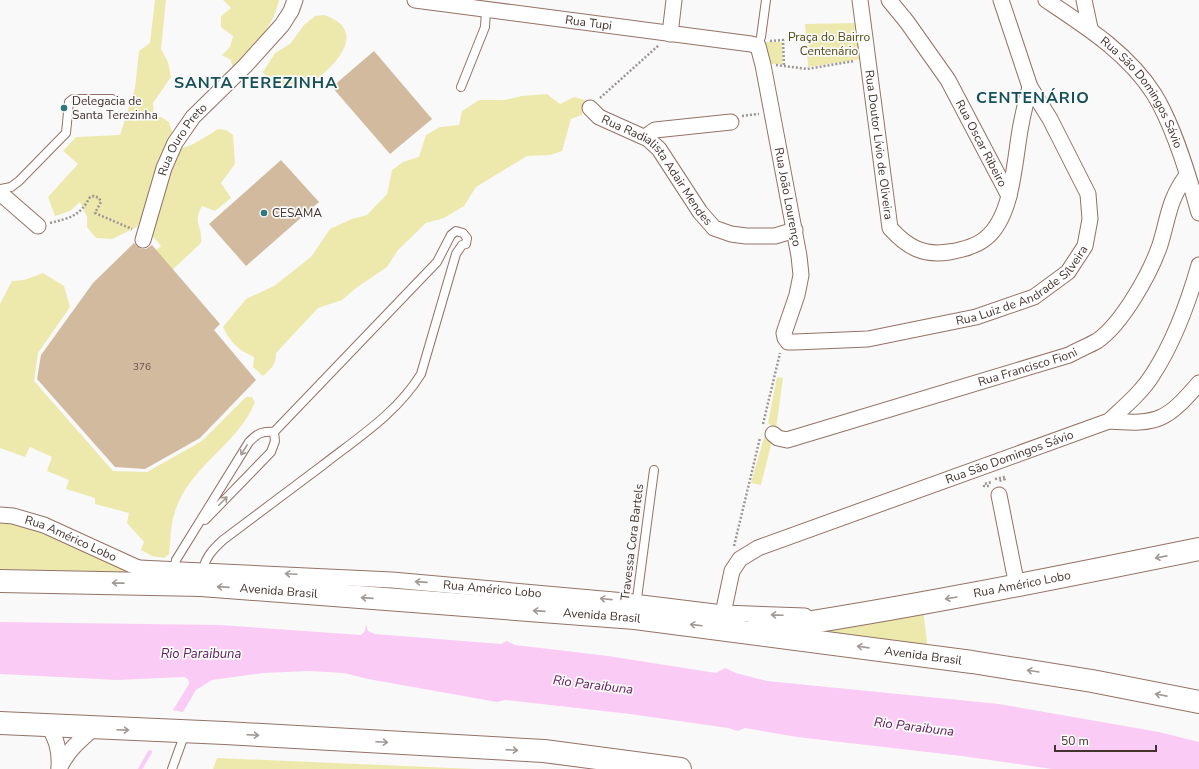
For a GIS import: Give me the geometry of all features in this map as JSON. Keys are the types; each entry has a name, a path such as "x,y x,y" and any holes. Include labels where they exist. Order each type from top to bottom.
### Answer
{"main road":[{"name":"Rua Américo Lobo","path":"748,631 844,617 1017,586 1199,549"},
{"name":"Avenida Brasil","path":"0,581 202,578 636,610 721,620 748,631 972,662 1092,681 1199,702"},
{"path":"0,724 40,724 544,751 680,769"}],"street":[{"name":"Rua Ouro Preto","path":"144,238 164,168 179,138 193,117 245,66 282,25 296,0"},
{"name":"Rua Tupi","path":"415,0 487,5 670,34 761,45"},
{"path":"670,34 674,0"},
{"name":"Rua Oscar Ribeiro","path":"889,0 907,22 948,80 1009,196"},
{"name":"Rua Luiz de Andrade Silveira","path":"785,344 868,339 976,317 1034,297 1068,272 1085,246 1090,219 1088,194 1050,119 1030,87 1001,0"},
{"name":"Rua São Domingos Sávio","path":"1046,0 1090,28 1134,68 1154,94 1170,127 1199,213"},
{"path":"1084,0 1090,28"},
{"name":"Rua Doutor Lívio de Oliveira","path":"860,1 890,228 903,242 920,250 937,254 963,249 986,239 1001,221 1009,196"},
{"name":"Rua João Lourenço","path":"761,45 772,112 795,230 801,275 797,295 784,333 785,344"},
{"name":"Rua Oscar Ribeiro","path":"1009,196 1022,120 1030,87"},
{"name":"Rua Radialista Adair Mendes","path":"590,108 599,117 648,139 658,149 700,212 714,228 731,234 746,236 775,236 795,230"},
{"path":"648,139 649,134 655,130 731,122"},
{"name":"Rua Francisco Fioni","path":"773,434 782,440 787,440 1069,355 1097,340 1121,318 1148,272 1159,246 1170,205 1176,190 1187,174"},
{"path":"0,193 38,226"},
{"name":"Rua São Domingos Sávio","path":"737,553 758,548 776,540 1109,421 1133,400 1154,373 1174,332 1199,265"},
{"path":"1109,421 1138,423 1158,420 1178,407 1199,383"},
{"path":"999,495 1017,586"},
{"name":"Rua Américo Lobo","path":"0,515 13,516 44,525 139,568 174,579"},
{"path":"721,620 737,553"},
{"name":"Rua Américo Lobo","path":"721,620 844,617"},
{"path":"0,733 40,724 58,743 60,753 59,768"},
{"path":"59,768 75,743 94,728"}],"lane":[{"path":"761,45 766,0"},
{"path":"461,87 484,27 487,5"},
{"path":"0,189 11,187 19,181 66,133 69,102 73,99 112,99"},
{"path":"202,578 210,552 223,540 370,429 395,408 410,391 423,367 456,254 462,245 466,244 467,238 463,232 456,231 451,235 437,262 274,432"},
{"path":"174,579 176,560 249,442 257,434 263,431 274,432"},
{"path":"196,529 272,452 275,441 274,432"},
{"name":"Travessa Cora Bartels","path":"636,610 654,470"},
{"path":"172,769 186,732"}],"path":[{"path":"590,108 670,34"},
{"path":"761,45 783,40 784,65"},
{"path":"771,65 807,68 868,59"},
{"path":"731,122 731,118 772,112"},
{"path":"38,226 71,217 84,208 90,197 94,196 99,198 101,202 95,213 144,238"},
{"path":"737,553 785,344"}],"green space":[{"path":"155,0 166,0 161,49 168,62 171,77 153,103 154,116 161,117 169,122 172,132 165,146 148,204 137,227 112,239 96,238 87,227 87,217 80,202 70,211 55,216 48,197 78,164 63,151 76,137 120,135 135,88 139,51 150,43"},
{"path":"223,0 279,0 267,29 233,71 231,60 222,55 230,47 233,36 221,27 221,16 231,8"},
{"path":"324,15 336,20 343,26 346,34 346,41 343,49 332,66 320,77 304,86 295,87 269,83 263,72 275,53 290,44 304,25 315,16"},
{"name":"Praça do Bairro Centenário","path":"857,23 862,59 808,67 805,24"},
{"path":"765,42 782,42 783,64 766,64"},
{"path":"547,94 560,104 574,97 585,100 582,115 571,119 562,151 550,155 527,156 476,187 464,206 444,218 426,223 398,250 387,267 356,288 342,300 318,308 276,353 275,361 263,376 253,367 254,357 235,345 223,327 246,299 274,286 311,257 330,229 352,219 367,215 387,194 392,170 403,162 419,157 426,135 440,127 459,125 462,111 479,100 505,100 522,96"},
{"path":"218,129 226,130 233,135 235,164 221,183 231,198 215,211 202,206 198,217 201,232 201,243 164,278 148,257 161,246 150,233 177,149 193,144"},
{"path":"43,273 64,286 70,307 38,353 34,381 113,471 147,472 202,441 246,397 252,397 255,402 248,417 238,431 202,468 182,496 172,522 169,554 164,558 152,556 141,550 144,542 127,523 129,513 95,504 95,498 66,489 69,480 47,471 52,457 30,447 25,457 0,448 0,304 12,281 24,280"},
{"path":"777,377 783,378 776,429 768,423"},
{"path":"765,434 772,441 761,485 751,483"},
{"path":"0,521 36,528 140,573 0,569"},
{"path":"923,610 928,650 804,633"},
{"path":"217,758 476,769 213,769"}],"water":[{"name":"Rio Paraibuna","path":"0,622 219,625 361,635 365,631 366,624 368,631 375,634 501,644 507,641 515,645 608,656 716,673 725,668 736,673 767,681 999,704 1159,732 1199,742 1199,769 1052,769 962,756 797,737 745,728 738,731 728,728 630,714 505,700 497,702 368,679 344,673 309,671 264,673 212,680 196,690 183,712 173,710 189,684 188,679 184,677 117,680 0,674"}],"building":[{"path":"374,51 432,119 390,154 332,87"},
{"name":"CESAMA","path":"281,160 319,202 246,266 209,224"},
{"path":"134,243 141,249 146,249 152,245 220,324 214,330 256,380 200,438 145,469 115,467 37,379 41,355 93,283"}],"waterway":[{"path":"140,769 150,752"}],"place":[{"name":"Delegacia de Santa Terezinha","path":"64,108"},
{"name":"CESAMA","path":"264,213"}],"district":[{"name":"SANTA TEREZINHA","path":"256,83"},
{"name":"CENTENÁRIO","path":"1033,98"}]}
